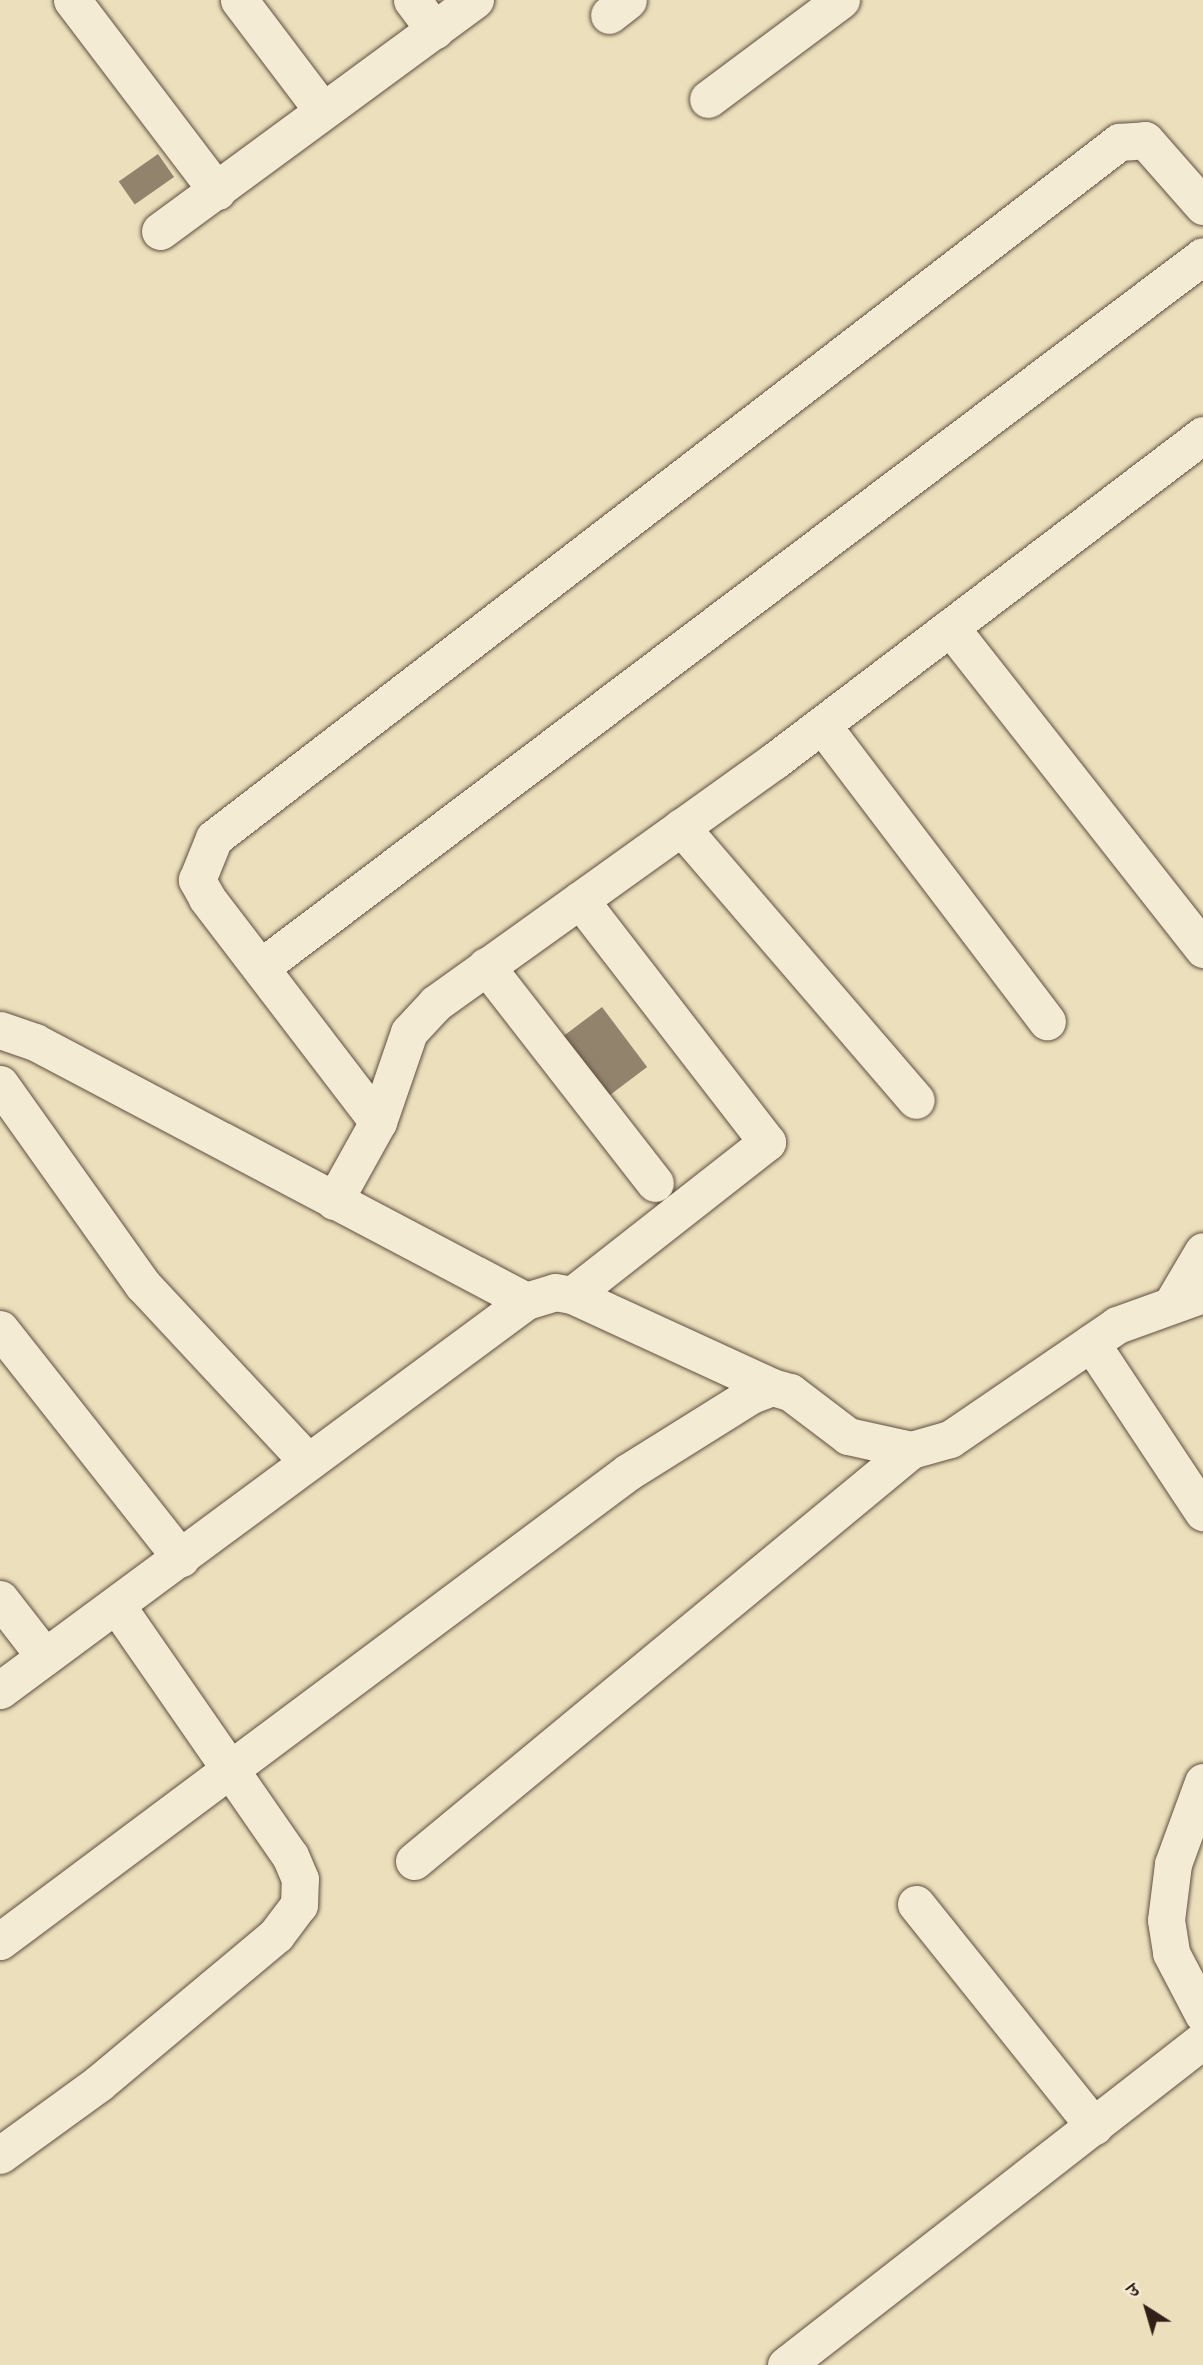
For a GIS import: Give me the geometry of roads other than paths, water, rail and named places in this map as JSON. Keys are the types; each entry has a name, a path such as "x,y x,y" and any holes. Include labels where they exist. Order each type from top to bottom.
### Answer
{"street":[{"path":"72,0 217,191"},
{"path":"239,0 323,111"},
{"path":"412,0 435,30"},
{"path":"160,231 475,0"},
{"path":"708,99 841,0"},
{"path":"379,1122 197,880 214,838 245,809 1119,142 1144,140 1203,206"},
{"path":"261,967 1203,256"},
{"path":"334,1200 379,1122 418,1020 486,966 822,724 1203,435"},
{"path":"950,627 1203,949"},
{"path":"822,724 1047,1021"},
{"path":"681,827 916,1100"},
{"path":"572,1295 767,1142 580,900"},
{"path":"486,966 655,1183"},
{"path":"0,1030 526,1301"},
{"path":"0,1084 143,1285 204,1357 308,1462"},
{"path":"414,1861 911,1450 950,1439 1091,1343 1188,1298 1203,1251"},
{"path":"0,1690 526,1301 555,1292 572,1295 806,1402 848,1436 911,1450"},
{"path":"0,1329 181,1558"},
{"path":"1091,1343 1203,1511"},
{"path":"0,1941 227,1767 675,1439 772,1387"},
{"path":"0,1599 45,1657"},
{"path":"0,2155 99,2083 276,1935 299,1905 300,1879 290,1856 117,1606"},
{"path":"1203,1782 1173,1864 1166,1920 1171,1953 1203,2014"},
{"path":"916,1904 1094,2126"},
{"path":"786,2365 1203,2040"}]}
